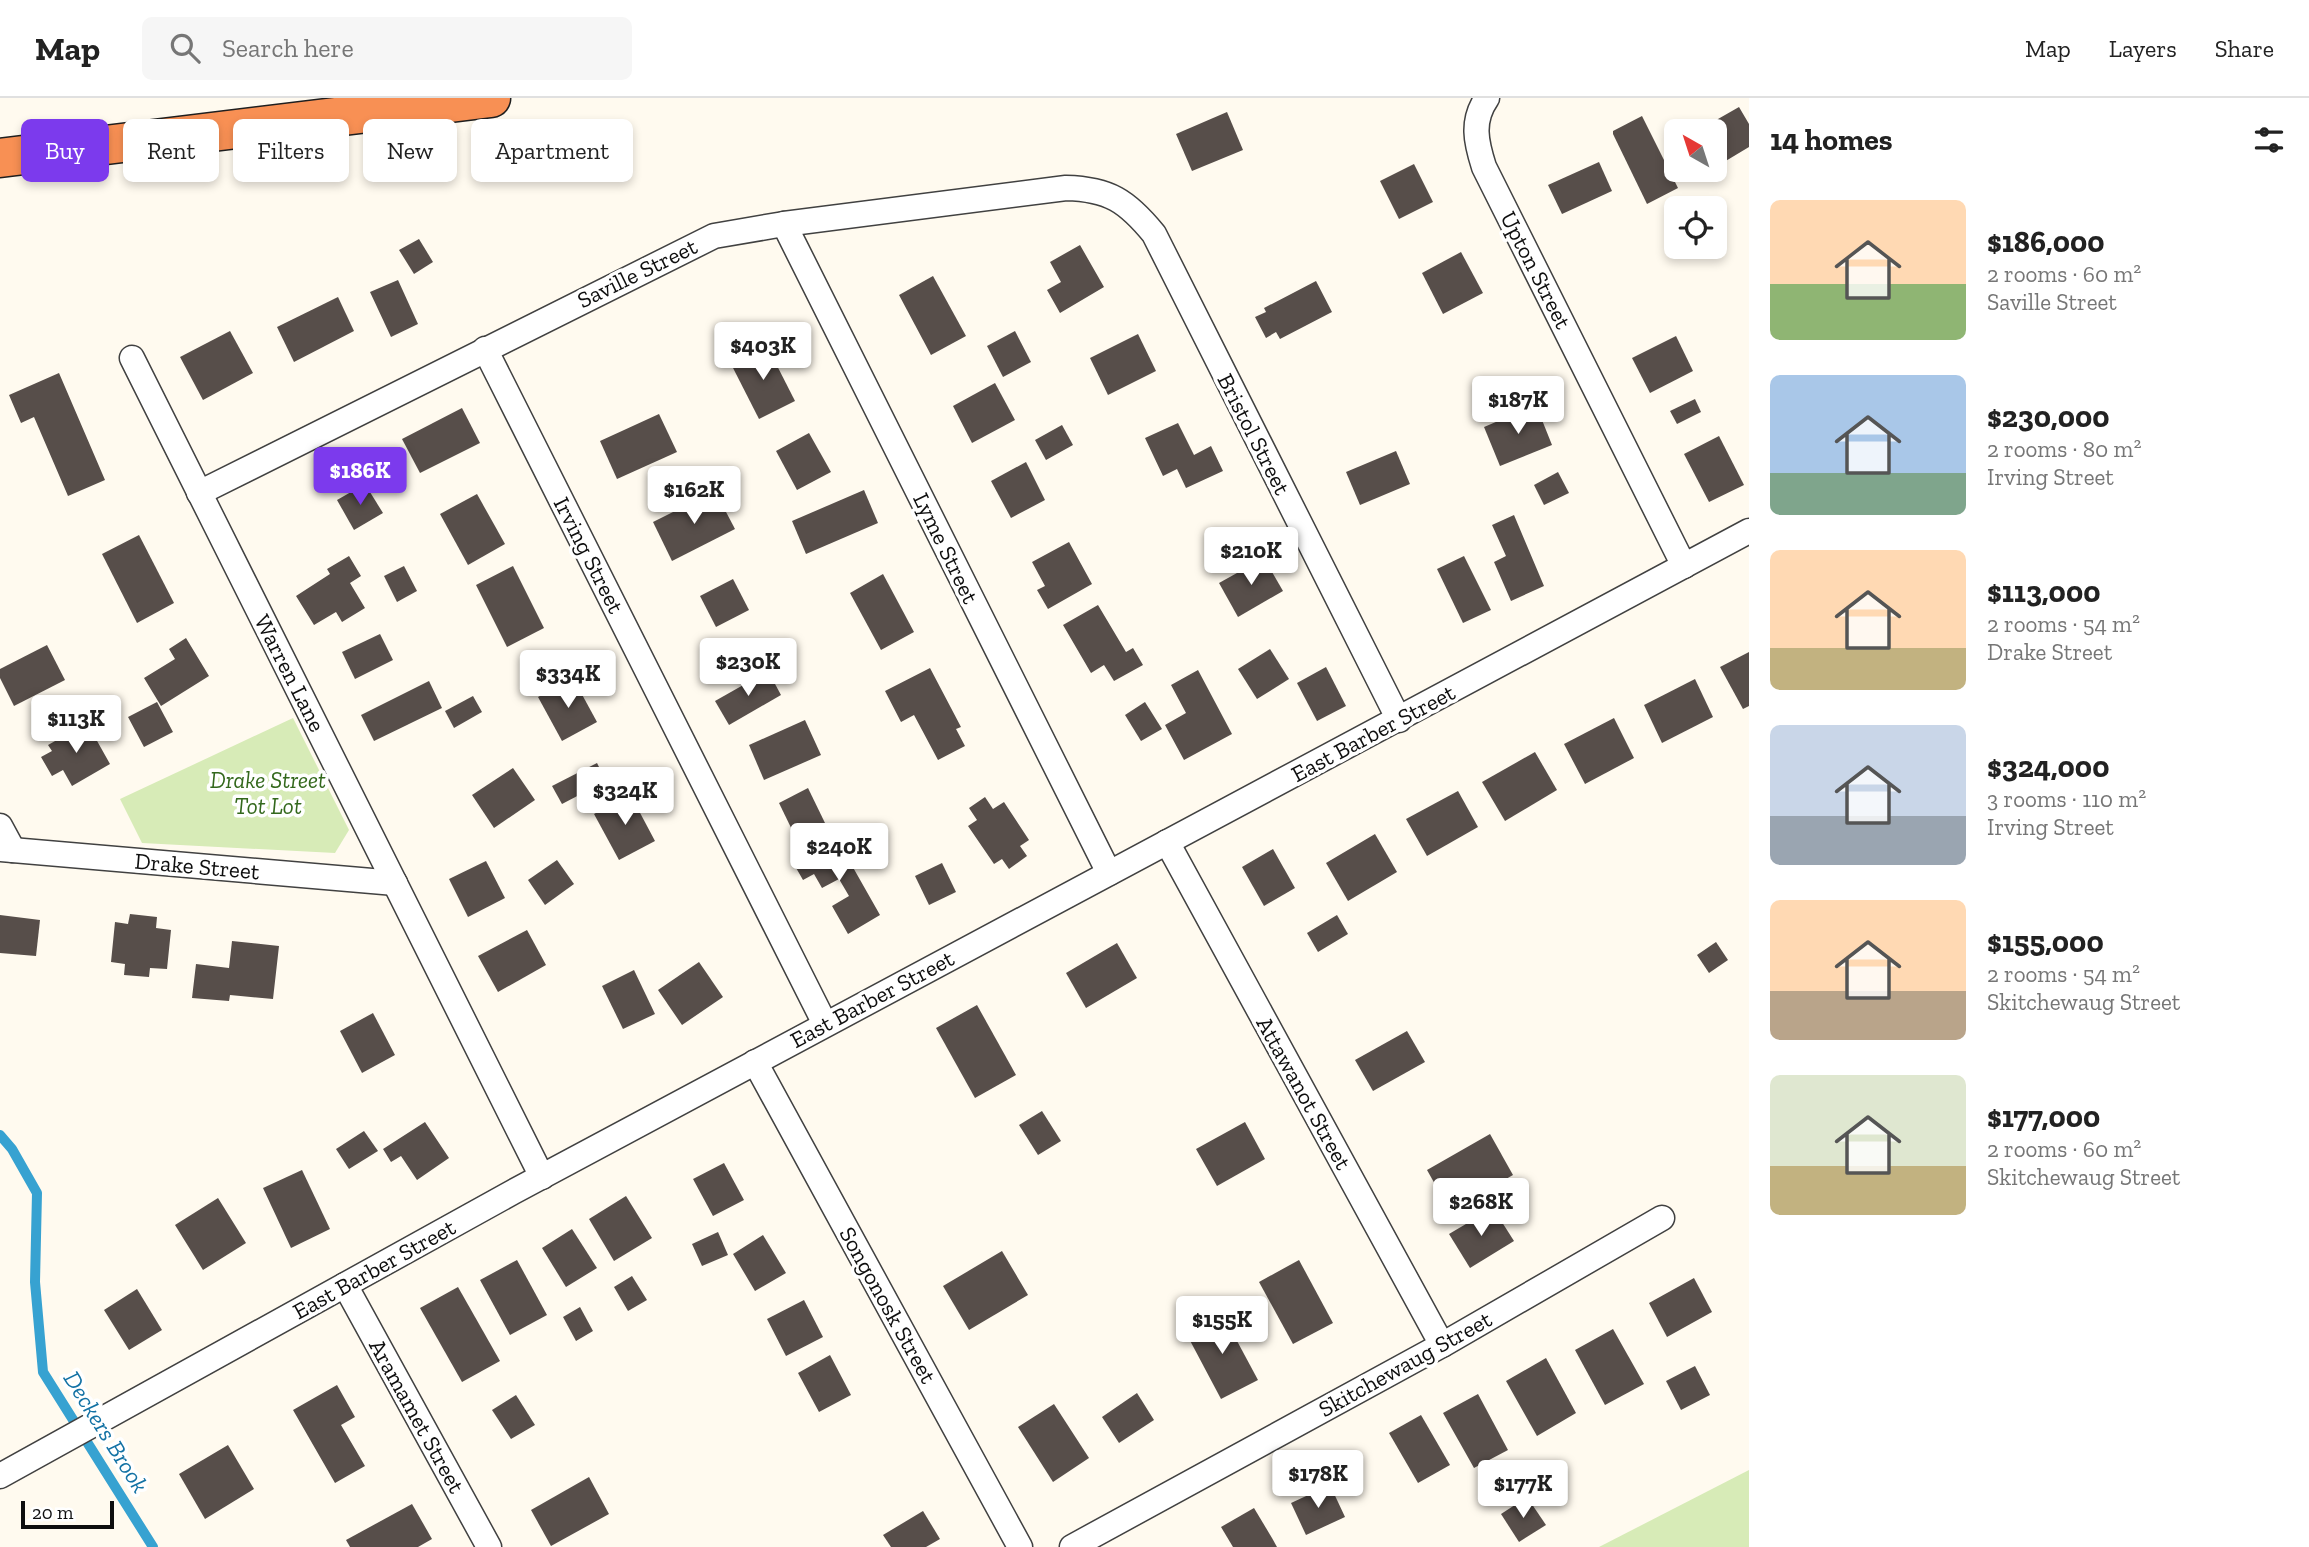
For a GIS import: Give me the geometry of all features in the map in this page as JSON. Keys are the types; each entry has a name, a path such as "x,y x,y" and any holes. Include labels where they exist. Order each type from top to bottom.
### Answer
{"highway":[{"path":"0,158 491,98"}],"street":[{"name":"Upton Street","path":"1487,98 1476,121 1476,143 1484,167 1684,566"},
{"name":"Saville Street","path":"199,493 714,236 784,223 1066,188 1088,188 1114,197"},
{"name":"Bristol Street","path":"1114,197 1136,213 1154,234 1399,720"},
{"name":"Lyme Street","path":"784,223 1109,873"},
{"name":"Irving Street","path":"485,349 825,1024"},
{"name":"Warren Lane","path":"132,358 542,1177"},
{"name":"East Barber Street","path":"0,1476 825,1024 1749,531"},
{"path":"0,826 7,850"},
{"name":"Attawanot Street","path":"1167,842 1442,1345"},
{"name":"Drake Street","path":"7,850 395,883"},
{"name":"Songonosk Street","path":"755,1062 1020,1547"},
{"name":"Skitchewaug Street","path":"1072,1547 1442,1345 1662,1218"},
{"name":"Aramamet Street","path":"345,1285 489,1547"}],"green space":[{"name":"Drake Street Tot Lot","path":"293,718 349,830 335,853 142,843 120,799"},
{"path":"1749,1470 1749,1547 1599,1547"}],"building":[{"path":"1739,107 1749,124 1749,147 1727,160 1727,119 1718,119"},
{"path":"1227,112 1243,150 1192,171 1176,134"},
{"path":"1642,116 1664,160 1664,182 1675,182 1678,188 1647,204 1613,131"},
{"path":"1599,162 1612,191 1562,214 1548,185"},
{"path":"1414,164 1433,202 1399,219 1380,181"},
{"path":"419,239 433,262 414,274 399,250"},
{"path":"1080,245 1104,287 1060,313 1047,290 1061,282 1050,262"},
{"path":"1461,252 1483,293 1443,314 1422,273"},
{"path":"933,276 966,336 931,355 899,295"},
{"path":"398,280 418,324 391,337 370,292"},
{"path":"1316,281 1332,312 1280,339 1276,332 1266,338 1255,317 1266,312 1264,308"},
{"path":"338,297 354,331 294,362 277,327"},
{"path":"230,331 253,373 203,400 180,357"},
{"path":"1015,331 1031,362 1003,377 987,346"},
{"path":"1138,334 1156,371 1108,395 1090,358"},
{"path":"1676,336 1693,371 1650,393 1632,358"},
{"path":"767,346 795,401 759,419 731,364"},
{"path":"59,373 105,480 68,496 34,417 21,423 9,395"},
{"path":"995,383 1015,420 972,443 953,406"},
{"path":"1695,399 1701,412 1677,424 1670,411"},
{"path":"1536,405 1552,445 1500,466 1484,427"},
{"path":"462,408 480,443 420,473 402,439"},
{"path":"659,414 677,452 617,479 600,441"},
{"path":"1178,423 1194,455 1211,446 1223,471 1186,488 1177,469 1163,476 1145,438"},
{"path":"1062,425 1073,445 1046,460 1035,440"},
{"path":"809,433 831,472 797,490 776,451"},
{"path":"1719,436 1744,485 1709,502 1684,454"},
{"path":"1396,451 1410,484 1360,505 1346,472"},
{"path":"1026,462 1045,500 1011,518 991,481"},
{"path":"1558,472 1569,493 1544,505 1534,485"},
{"path":"365,484 383,513 354,530 337,500"},
{"path":"864,490 878,523 806,554 792,521"},
{"path":"715,491 735,529 672,561 653,522"},
{"path":"477,494 505,544 468,565 440,514"},
{"path":"1514,515 1544,586 1511,601 1494,562 1506,556 1492,525"},
{"path":"139,535 174,603 137,623 102,554"},
{"path":"1069,542 1092,584 1048,609 1037,590 1045,586 1032,562"},
{"path":"349,556 361,576 350,583 365,608 342,622 336,612 314,625 296,596 330,574 327,569"},
{"path":"1464,556 1491,610 1463,623 1437,569"},
{"path":"1264,558 1283,591 1238,617 1219,583"},
{"path":"404,566 417,591 397,602 384,576"},
{"path":"513,566 544,628 507,647 476,585"},
{"path":"883,574 914,632 881,650 850,593"},
{"path":"733,579 749,610 716,627 700,596"},
{"path":"1098,605 1126,652 1133,648 1143,665 1114,681 1104,665 1091,673 1063,625"},
{"path":"380,634 393,660 355,679 342,652"},
{"path":"186,638 209,676 161,706 144,678 175,659 169,649"},
{"path":"47,645 65,680 14,706 0,678 0,669"},
{"path":"1270,649 1289,679 1257,699 1238,669"},
{"path":"1749,652 1749,706 1743,709 1720,667"},
{"path":"1326,667 1346,706 1317,721 1297,683"},
{"path":"930,668 961,727 956,729 965,746 938,760 914,715 901,722 885,691"},
{"path":"1198,670 1232,734 1184,760 1165,725 1186,713 1171,685"},
{"path":"768,671 781,695 729,725 715,701"},
{"path":"573,678 597,722 562,741 538,697"},
{"path":"1695,679 1713,717 1662,743 1644,705"},
{"path":"429,681 442,708 374,741 361,715"},
{"path":"473,696 482,712 454,728 445,711"},
{"path":"157,702 173,732 144,747 128,717"},
{"path":"1145,702 1162,729 1141,741 1125,715"},
{"path":"1614,718 1634,758 1585,784 1564,744"},
{"path":"805,720 821,755 764,780 749,745"},
{"path":"87,723 110,764 72,786 63,770 52,776 41,757 52,751 48,745"},
{"path":"1535,752 1557,790 1505,821 1482,782"},
{"path":"597,763 606,781 562,804 552,786"},
{"path":"513,768 535,800 494,828 472,795"},
{"path":"808,788 825,823 796,838 779,803"},
{"path":"1458,791 1478,827 1427,856 1406,819"},
{"path":"630,794 655,841 619,860 594,814"},
{"path":"985,797 993,809 1004,802 1029,840 1020,846 1027,856 1009,869 1002,859 994,864 968,826 977,820 969,808"},
{"path":"1375,834 1397,872 1348,901 1326,863"},
{"path":"818,836 828,855 842,848 880,915 848,934 832,906 849,896 839,879 822,888 814,874 803,880 795,866 806,859 799,847"},
{"path":"1273,849 1295,888 1264,906 1242,867"},
{"path":"557,860 574,884 545,905 528,880"},
{"path":"486,861 505,898 468,917 449,879"},
{"path":"942,863 956,892 929,905 915,876"},
{"path":"130,914 157,917 156,928 171,930 167,969 150,968 149,977 124,975 125,964 111,962 115,922 128,924"},
{"path":"0,915 40,920 36,956 0,953"},
{"path":"1337,915 1348,934 1318,952 1307,933"},
{"path":"527,930 546,965 498,992 478,956"},
{"path":"232,941 279,946 273,999 230,995 229,1001 192,998 196,964 229,968"},
{"path":"1716,942 1728,960 1709,973 1697,955"},
{"path":"1117,943 1137,978 1086,1008 1066,973"},
{"path":"699,962 723,997 682,1025 658,990"},
{"path":"634,970 655,1014 623,1029 602,986"},
{"path":"977,1005 1016,1075 975,1098 936,1028"},
{"path":"373,1013 395,1055 362,1073 340,1031"},
{"path":"1407,1031 1425,1062 1373,1091 1355,1060"},
{"path":"1042,1111 1061,1141 1038,1155 1019,1125"},
{"path":"425,1122 449,1158 417,1180 401,1156 391,1162 383,1149"},
{"path":"1245,1122 1265,1159 1217,1186 1196,1149"},
{"path":"364,1131 378,1151 349,1169 336,1149"},
{"path":"1490,1134 1513,1175 1450,1211 1427,1170"},
{"path":"724,1163 744,1200 713,1216 693,1179"},
{"path":"302,1170 330,1229 291,1248 263,1188"},
{"path":"626,1196 652,1238 614,1261 589,1219"},
{"path":"218,1198 246,1243 203,1270 175,1225"},
{"path":"1493,1208 1514,1241 1470,1268 1449,1234"},
{"path":"572,1229 597,1268 566,1287 542,1248"},
{"path":"718,1232 728,1255 702,1266 692,1244"},
{"path":"763,1235 786,1273 755,1291 733,1254"},
{"path":"1002,1251 1028,1295 969,1330 943,1286"},
{"path":"517,1260 547,1315 510,1335 480,1280"},
{"path":"1299,1260 1333,1323 1293,1344 1259,1282"},
{"path":"632,1276 647,1300 628,1311 614,1287"},
{"path":"1694,1278 1712,1312 1667,1337 1649,1303"},
{"path":"458,1287 500,1361 462,1382 420,1308"},
{"path":"137,1289 162,1330 129,1350 104,1310"},
{"path":"804,1300 823,1337 786,1356 767,1319"},
{"path":"580,1307 593,1331 576,1341 563,1317"},
{"path":"1222,1313 1258,1380 1221,1399 1186,1333"},
{"path":"1613,1329 1644,1384 1605,1405 1575,1350"},
{"path":"830,1355 851,1395 819,1412 798,1373"},
{"path":"1546,1358 1576,1413 1537,1436 1506,1381"},
{"path":"1695,1366 1710,1395 1681,1410 1666,1381"},
{"path":"337,1385 355,1417 341,1425 365,1466 335,1483 293,1410"},
{"path":"1137,1393 1154,1420 1119,1443 1102,1417"},
{"path":"1478,1394 1508,1450 1474,1468 1443,1413"},
{"path":"516,1395 535,1425 511,1439 492,1410"},
{"path":"1054,1404 1089,1458 1053,1482 1018,1427"},
{"path":"1421,1415 1450,1465 1418,1483 1389,1433"},
{"path":"228,1445 254,1489 205,1519 179,1474"},
{"path":"589,1477 609,1514 551,1546 531,1510"},
{"path":"1330,1485 1345,1517 1306,1535 1291,1503"},
{"path":"1527,1497 1546,1525 1519,1542 1501,1514"},
{"path":"412,1504 432,1539 418,1547 350,1547 346,1540"},
{"path":"1254,1508 1277,1547 1233,1547 1221,1527"},
{"path":"923,1511 940,1539 926,1547 891,1547 883,1535"}],"waterway":[{"name":"Deckers Brook","path":"0,1135 12,1149 37,1193 35,1282 43,1372 153,1547"}]}
